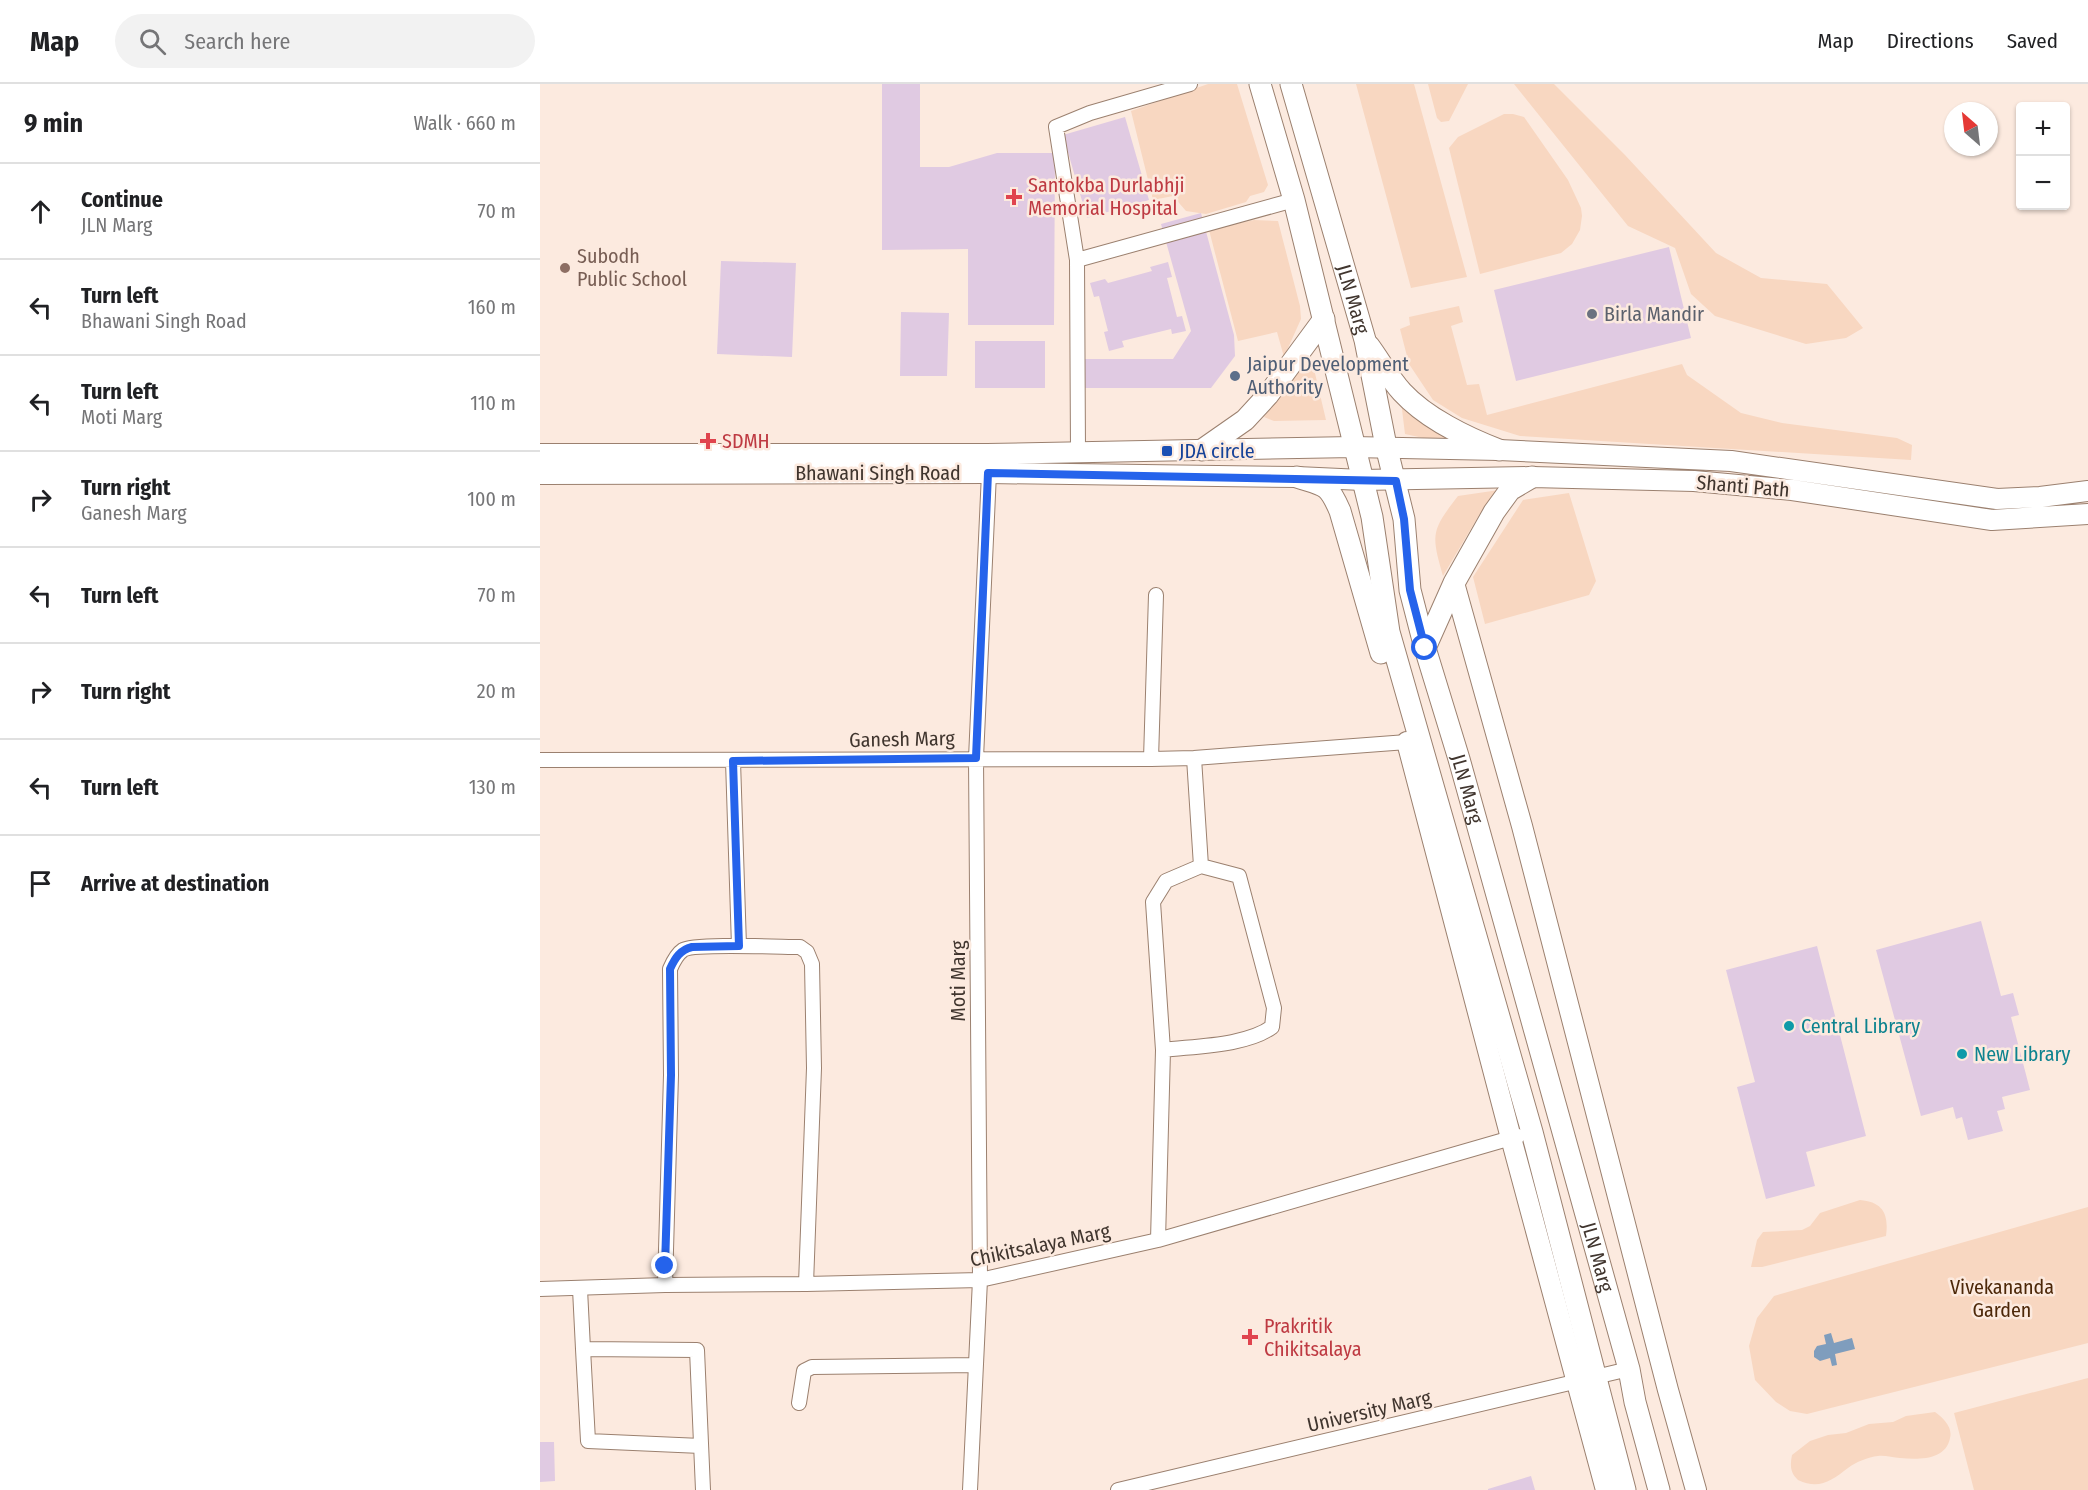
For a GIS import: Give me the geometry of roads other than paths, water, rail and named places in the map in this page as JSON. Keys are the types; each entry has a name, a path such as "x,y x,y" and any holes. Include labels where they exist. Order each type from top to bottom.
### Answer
{"main road":[{"name":"JLN Marg","path":"1260,84 1294,200 1372,518 1389,632 1414,744 1532,1132 1587,1380 1625,1490"},
{"name":"JLN Marg","path":"1291,84 1365,341 1386,447 1404,519 1410,590 1425,648 1462,771 1629,1370 1635,1402 1659,1490"},
{"path":"1202,450 1245,420 1268,394 1324,319"},
{"path":"1365,341 1404,394 1436,419 1499,450"},
{"name":"Bhawani Singh Road","path":"540,454 1078,452 1386,447 1731,460 1997,499 2088,491"},
{"name":"Bhawani Singh Road","path":"540,474 988,473 1297,477 1396,481"},
{"path":"1297,477 1322,485 1332,492 1414,744 1511,1138 1587,1380 1606,1490"},
{"path":"1425,648 1454,583 1494,512 1510,490 1532,477"},
{"name":"Shanti Path","path":"1396,481 1532,477 1694,481 1792,490 1992,520 2088,514"},
{"path":"1454,583 1522,826 1696,1490"}],"street":[{"path":"1078,452 1077,260 1056,127 1090,113 1190,84"},
{"path":"1077,260 1294,200"},
{"name":"Moti Marg","path":"970,1490 980,1280 976,758 988,473"},
{"path":"1151,759 1156,595"},
{"name":"Ganesh Marg","path":"540,760 1151,759 1414,744"},
{"path":"1194,758 1201,866"},
{"path":"733,761 739,946"},
{"path":"1158,1240 1163,1050 1154,902 1166,881 1201,866 1239,876 1274,1008 1272,1027 1262,1034 1238,1041 1163,1050"},
{"path":"665,1285 671,1075 670,969 675,958 684,949 739,946 800,947 807,952 812,964 814,1068 806,1284"},
{"name":"Chikitsalaya Marg","path":"540,1289 980,1280 1158,1240 1532,1132"},
{"path":"580,1289 588,1441 701,1446"},
{"path":"583,1348 697,1350 703,1490"},
{"path":"799,1403 804,1371 812,1367 976,1365"},
{"name":"University Marg","path":"1118,1490 1629,1370"}],"water":[{"path":"1831,1333 1834,1343 1852,1338 1855,1349 1835,1354 1837,1365 1832,1366 1830,1358 1820,1361 1814,1357 1817,1346 1826,1344 1824,1335"}],"place":[{"name":"Santokba Durlabhji Memorial Hospital","path":"1014,197"},
{"name":"Subodh Public School","path":"565,268"},
{"name":"Birla Mandir","path":"1592,314"},
{"name":"Jaipur Development Authority","path":"1235,376"},
{"name":"SDMH","path":"708,441"},
{"name":"JDA circle","path":"1167,451"},
{"name":"Central Library","path":"1789,1026"},
{"name":"New Library","path":"1962,1054"},
{"name":"Prakritik Chikitsalaya","path":"1250,1337"}],"park label":[{"name":"Vivekananda Garden","path":"2002,1298"}]}
